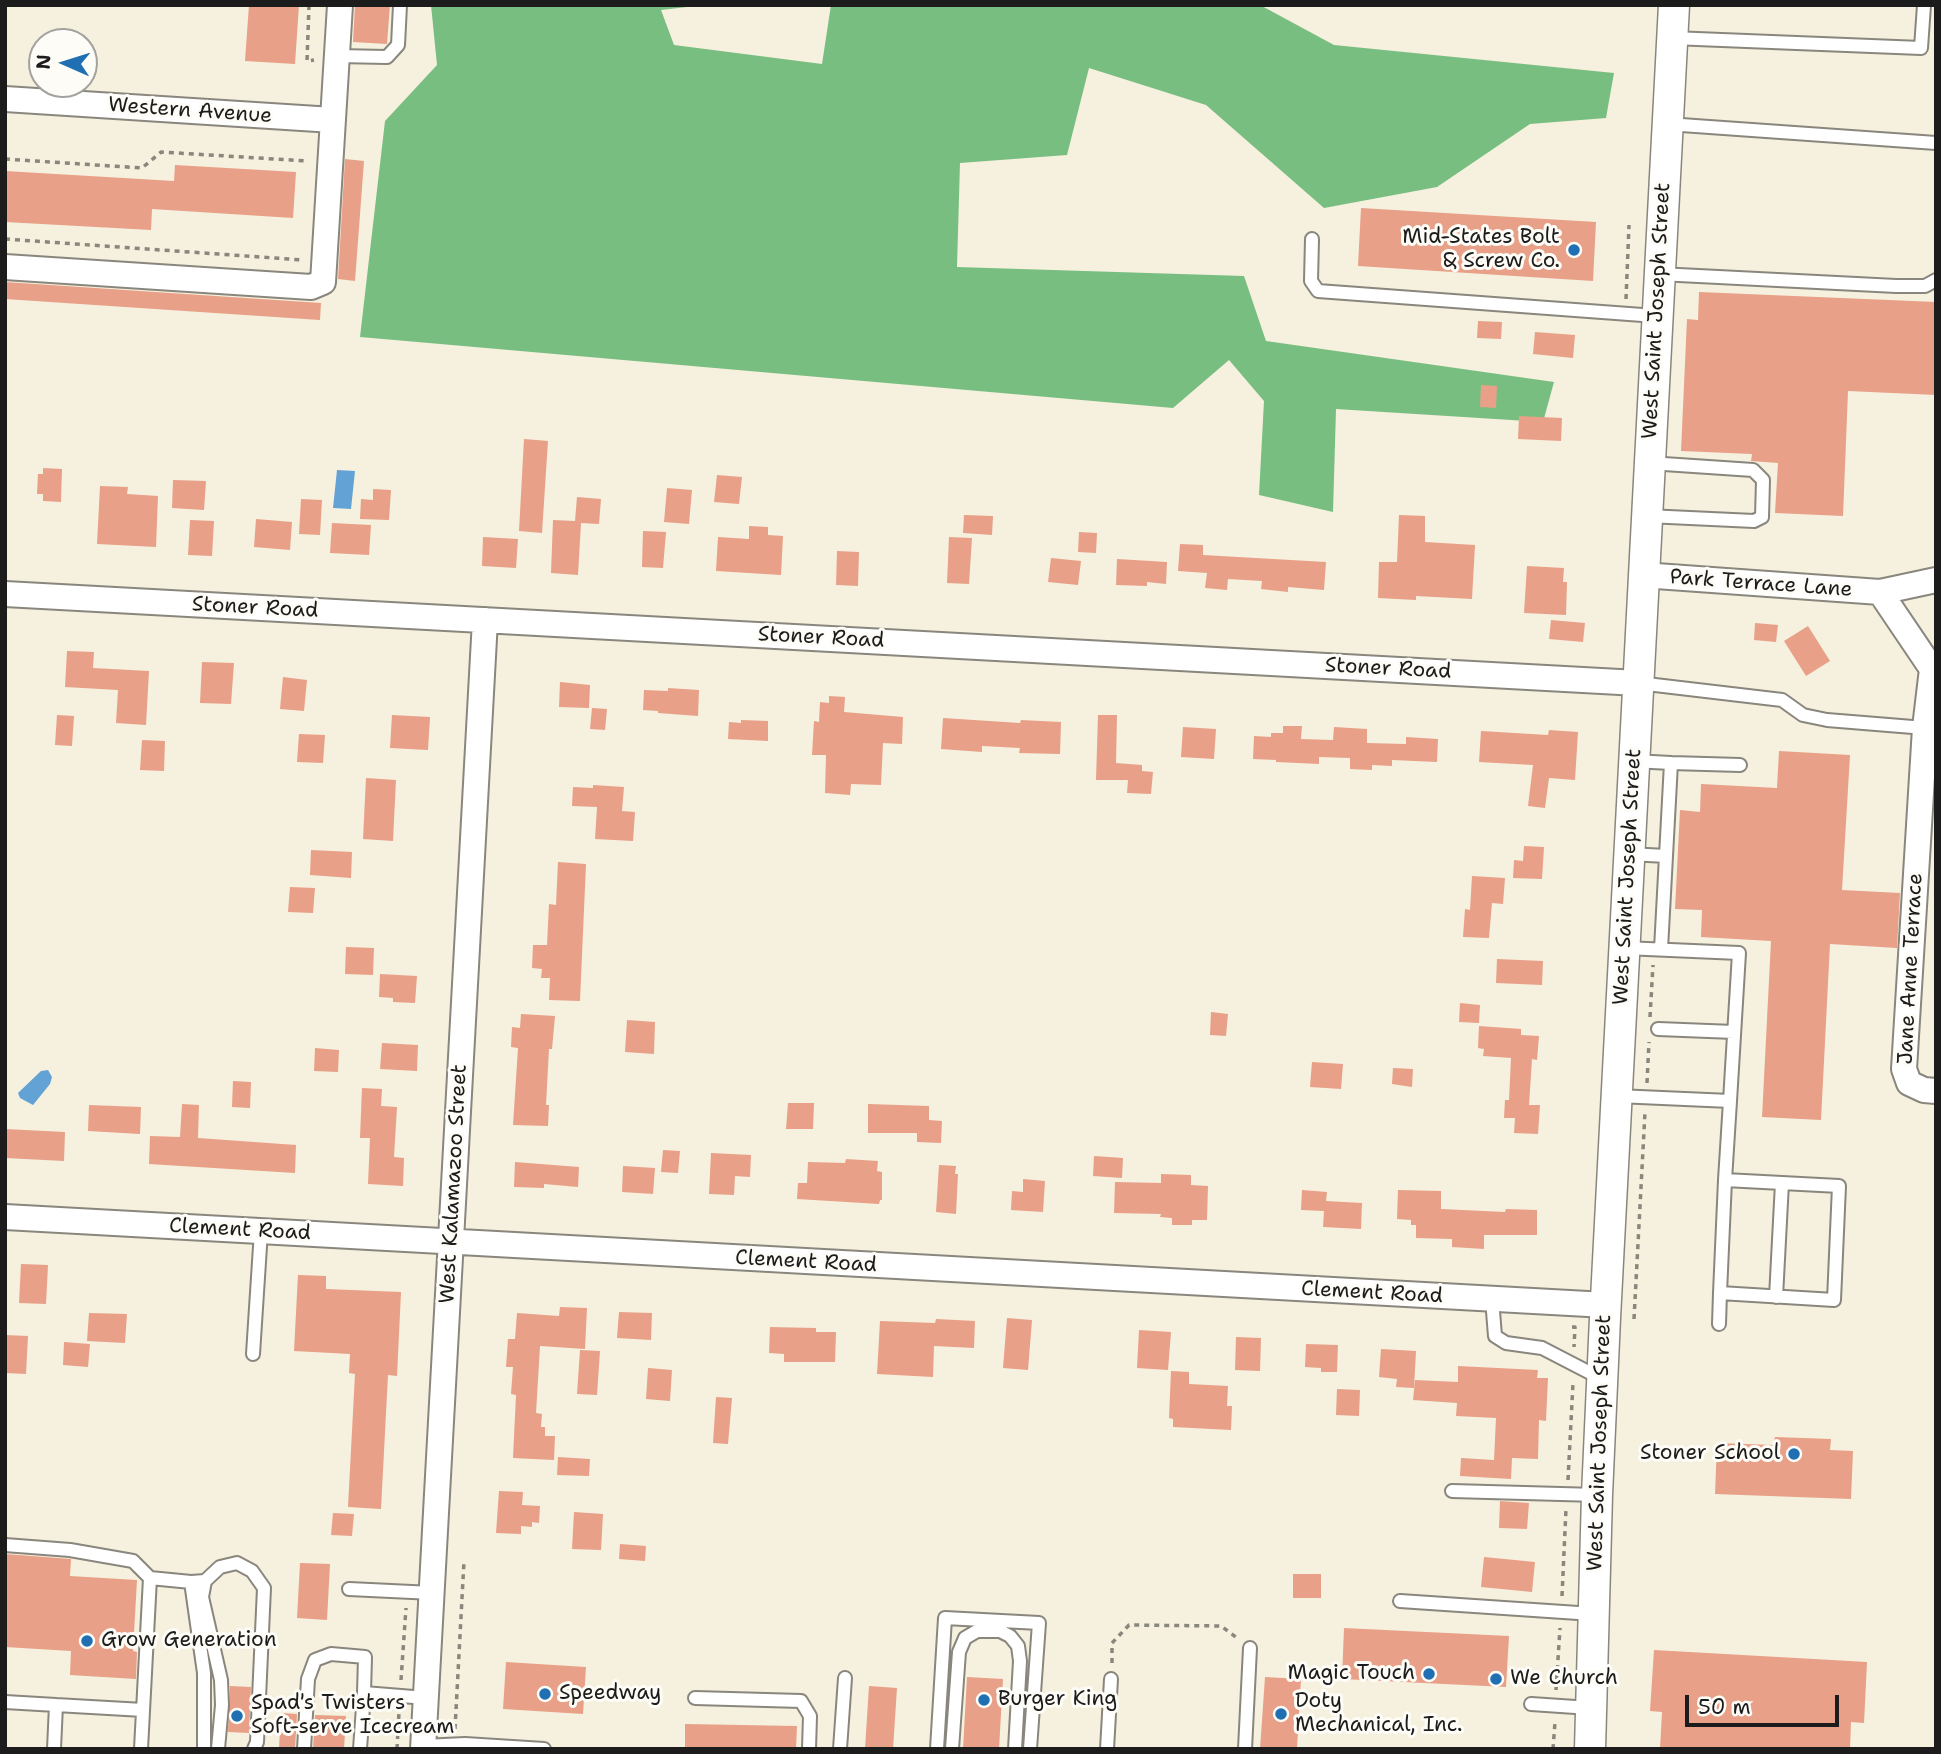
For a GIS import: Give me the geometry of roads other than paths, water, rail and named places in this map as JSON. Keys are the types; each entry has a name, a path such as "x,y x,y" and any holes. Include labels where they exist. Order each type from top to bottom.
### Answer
{"street":[{"path":"5,267 311,287 323,282 340,5"},
{"name":"West Saint Joseph Street","path":"1590,1749 1597,1495 1606,1305 1631,1097 1624,948 1674,5"},
{"name":"Western Avenue","path":"5,99 333,120"},
{"name":"Park Terrace Lane","path":"1642,575 1880,593"},
{"path":"1880,593 1936,580"},
{"name":"Jane Anne Terrace","path":"1880,593 1934,665 1924,728 1904,1069 1909,1083 1924,1090 1936,1091"},
{"name":"Stoner Road","path":"5,594 1638,683"},
{"name":"West Kalamazoo Street","path":"423,1747 485,620"},
{"name":"Clement Road","path":"5,1217 1606,1305"}],"lane":[{"path":"337,56 387,57 398,45 400,5"},
{"path":"1672,38 1921,48 1924,5"},
{"path":"1667,124 1936,143"},
{"path":"1312,239 1311,281 1318,291 1657,316"},
{"path":"1659,274 1896,286 1925,286 1936,280"},
{"path":"1645,516 1754,521 1762,517 1763,480 1753,470 1648,463"},
{"path":"1638,683 1782,700 1803,715 1827,720 1924,728"},
{"path":"1633,761 1740,765"},
{"path":"1657,949 1671,763"},
{"path":"1629,854 1666,856"},
{"path":"1624,948 1739,953 1719,1324"},
{"path":"1658,1029 1734,1032"},
{"path":"1631,1097 1730,1101"},
{"path":"1720,1293 1834,1300 1835,1288 1839,1186 1725,1181"},
{"path":"1776,1297 1782,1183"},
{"path":"253,1354 261,1231"},
{"path":"1492,1300 1495,1336 1506,1343 1542,1348 1604,1380"},
{"path":"1452,1491 1597,1495"},
{"path":"5,1545 69,1550 133,1561 150,1578 205,1581"},
{"path":"218,1749 221,1680 202,1597 205,1581 220,1567 237,1563 252,1571 264,1588 257,1742 254,1749"},
{"path":"141,1749 150,1578"},
{"path":"191,1582 204,1673 204,1749"},
{"path":"349,1589 433,1592"},
{"path":"1401,1601 1593,1614"},
{"path":"937,1749 945,1618 1038,1623 1030,1749"},
{"path":"952,1749 959,1652 965,1639 977,1632 1000,1631 1010,1636 1018,1646 1020,1661 1015,1749"},
{"path":"1245,1749 1250,1648"},
{"path":"304,1749 309,1679 315,1660 331,1654 365,1657 360,1749"},
{"path":"840,1749 845,1678"},
{"path":"1107,1749 1111,1679"},
{"path":"364,1693 426,1698"},
{"path":"695,1698 801,1701 810,1716 809,1749"},
{"path":"5,1702 143,1710"},
{"path":"54,1749 56,1704"},
{"path":"1531,1704 1591,1708"},
{"path":"423,1747 544,1749"}],"water":[{"path":"337,470 355,471 351,509 333,508"},
{"path":"48,1070 52,1077 50,1084 33,1105 20,1098 18,1093 41,1071"}],"place":[{"name":"Mid-States Bolt & Screw Co.","path":"1574,250"},
{"name":"Stoner School","path":"1794,1454"},
{"name":"Grow Generation","path":"87,1641"},
{"name":"Magic Touch","path":"1429,1674"},
{"name":"We Church","path":"1496,1679"},
{"name":"Speedway","path":"545,1694"},
{"name":"Burger King","path":"984,1700"},
{"name":"Doty Mechanical, Inc.","path":"1281,1714"},
{"name":"Spad's Twisters Soft-serve Icecream","path":"237,1716"}]}
